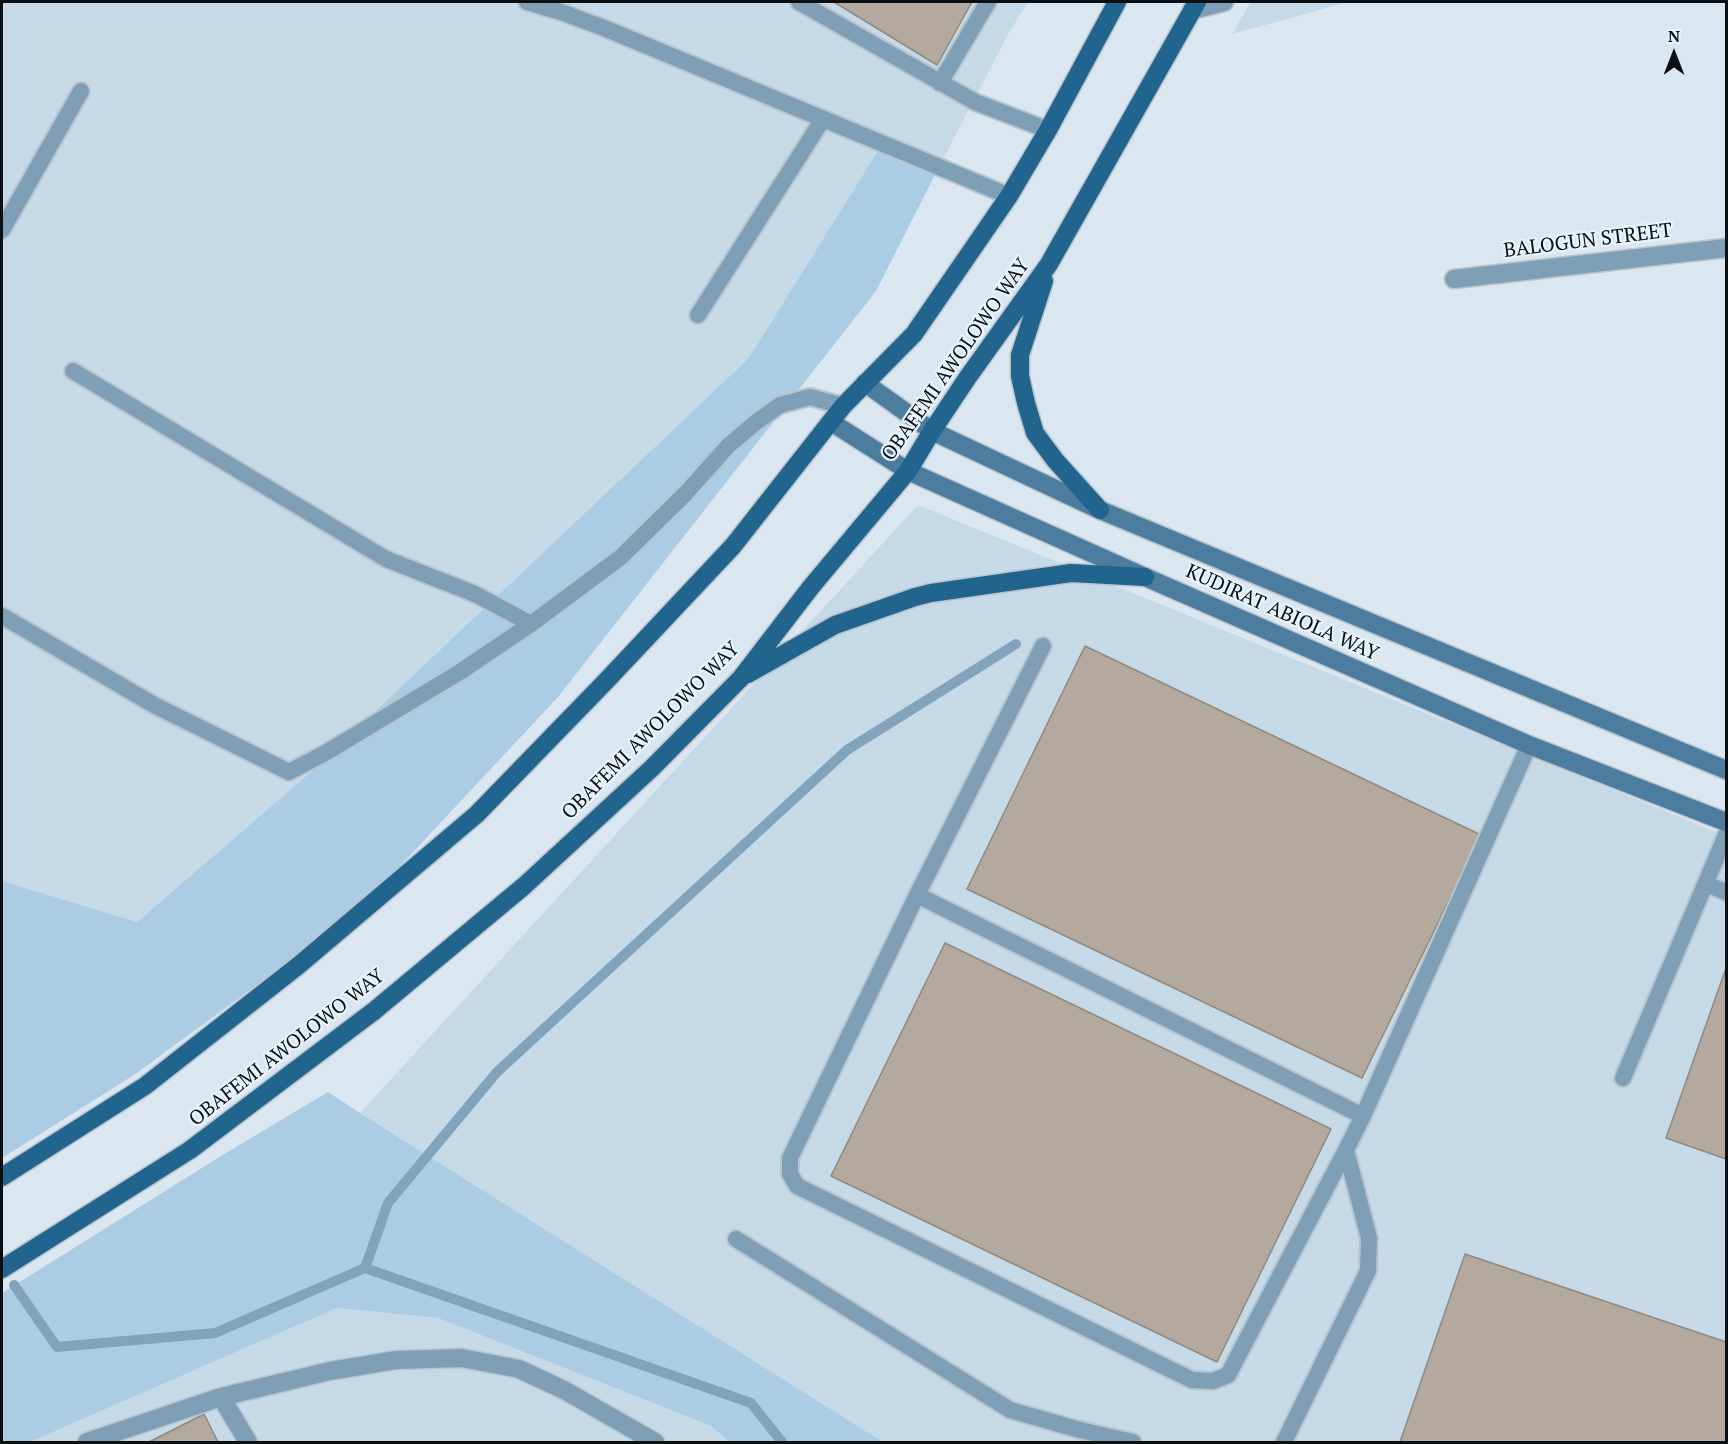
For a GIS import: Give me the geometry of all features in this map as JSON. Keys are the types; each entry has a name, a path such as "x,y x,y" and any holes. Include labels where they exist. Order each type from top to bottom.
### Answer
{"main road":[{"path":"2,1177 145,1086 299,965 477,814 608,679 733,546 843,406 914,334 1009,196 1048,130 1117,2"},
{"name":"OBAFEMI AWOLOWO WAY","path":"2,1269 190,1150 374,1011 524,886 652,768 741,678 811,587 908,471 968,377 1049,264 1195,6"},
{"path":"1049,264 1020,355 1020,376 1035,433 1054,460 1100,510"},
{"name":"KUDIRAT ABIOLA WAY","path":"866,383 932,431 1100,510 1726,770"},
{"name":"KUDIRAT ABIOLA WAY","path":"831,422 908,471 1144,577 1529,745 1726,822"},
{"path":"741,678 835,625 915,597 1071,573 1144,577"}],"street":[{"path":"1195,6 1224,2"},
{"name":"BALOGUN STREET","path":"1454,279 1726,248"},
{"path":"87,1443 221,1396 330,1371 396,1360 462,1359 519,1369 564,1390 655,1443"},
{"path":"221,1396 248,1443"}],"lane":[{"path":"526,2 604,28 1009,196"},
{"path":"800,2 975,102 1048,130"},
{"path":"940,82 988,2"},
{"path":"2,231 81,91"},
{"path":"698,315 823,119"},
{"path":"73,371 386,559 475,594 531,624"},
{"path":"2,616 154,705 289,772 327,752 460,672 531,624 621,557 686,493 728,446 780,405 810,398 843,406"},
{"path":"1043,646 917,895 790,1158 790,1174 797,1186 1192,1380 1213,1381 1228,1375 1363,1116 1529,745"},
{"path":"1623,1078 1726,835"},
{"path":"1706,884 1726,892"},
{"path":"917,895 1363,1116"},
{"path":"1284,1443 1368,1271 1369,1238 1346,1150"},
{"path":"736,1239 1010,1410 1133,1443"}],"shaded area":[{"path":"2,2 1028,2 1008,34 941,163 884,141 749,358 312,771 137,922 2,881"},
{"path":"1251,2 1349,2 1232,34"},
{"path":"884,141 941,163 876,291 558,697 359,910 134,1075 2,1158 2,881 137,922 312,771 749,358"},
{"path":"918,505 1726,836 1726,1442 883,1442 360,1113"},
{"path":"328,1092 883,1442 729,1442 711,1426 438,1318 337,1308 30,1442 2,1442 2,1293"},
{"path":"337,1308 438,1318 711,1426 729,1442 30,1442"}],"building":[{"path":"834,2 972,2 937,65"},
{"path":"1085,646 1481,835 1362,1078 967,889"},
{"path":"945,943 1331,1129 1217,1362 831,1176"},
{"path":"1726,968 1726,1159 1666,1138"},
{"path":"1465,1254 1726,1342 1726,1442 1400,1442"},
{"path":"204,1414 218,1442 149,1442"}],"waterway":[{"path":"365,1268 388,1203 497,1072 847,750 1016,644"},
{"path":"14,1285 57,1347 215,1333 365,1268 751,1403 782,1442"}]}
